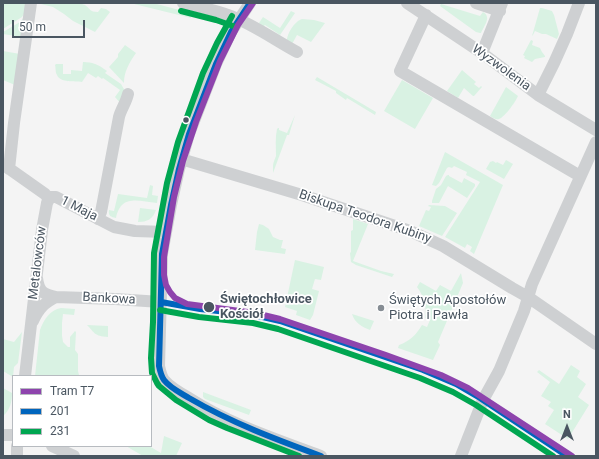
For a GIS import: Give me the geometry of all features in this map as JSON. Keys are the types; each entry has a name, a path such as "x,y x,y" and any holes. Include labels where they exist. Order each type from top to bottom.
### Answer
{"street":[{"path":"6,167 14,123 31,3"},
{"path":"250,3 224,46 216,64 181,159 162,254 162,302 159,366 164,380 180,393 213,413 321,456"},
{"path":"476,3 501,7 482,53"},
{"path":"538,95 570,28 579,3"},
{"path":"189,4 215,11 252,25 297,52"},
{"name":"Wyzwolenia","path":"409,4 482,53 538,95 596,130"},
{"path":"426,15 400,71 580,176"},
{"path":"98,219 101,212 119,117 128,94"},
{"path":"461,456 482,402 499,371 524,311 532,284 596,142"},
{"name":"Biskupa Teodora Kubiny","path":"181,159 302,195 410,231 443,246 528,297 596,344"},
{"name":"1 Maja","path":"6,167 45,194 49,199 56,197 114,227 135,231 166,232"},
{"name":"Metalowców","path":"25,375 42,230 49,199"},
{"path":"36,275 40,290 49,296 56,297"},
{"name":"Metalowców","path":"30,328 36,314 48,301 56,297"},
{"name":"Bankowa","path":"56,297 162,302"},
{"path":"54,447 74,456"}],"green space":[{"path":"3,3 26,3 22,17 3,29"},
{"path":"37,3 79,3 85,5 93,11 98,12 101,8 110,12 95,32 73,21 53,7"},
{"path":"130,3 153,3 183,11 190,15 191,18"},
{"path":"441,4 480,16 483,12 486,14 487,19 481,33 476,32 440,6"},
{"path":"540,8 552,11 559,34 557,39 535,31 532,36"},
{"path":"291,11 295,13 280,35 265,25 263,27 259,23 263,17 280,28"},
{"path":"24,17 22,37 3,34 3,32 20,22"},
{"path":"302,19 325,23 311,42 297,35 292,44 287,41 288,34 294,25"},
{"path":"531,40 533,41 532,45 540,48 545,56 535,59 532,62 524,58 525,56 523,55"},
{"path":"125,45 136,53 127,68 124,83 109,67 118,57 118,54"},
{"path":"3,51 20,54 15,85 3,80"},
{"path":"83,62 93,63 101,67 107,71 105,73 121,84 125,91 121,104 115,97 120,90 103,78 102,79 98,76 96,78 88,73 82,82 68,81 59,78 56,74 56,64 63,64 63,74 71,74 71,70 82,71"},
{"path":"462,70 476,82 474,84 479,88 481,86 482,87 474,96 464,88 458,98 447,91"},
{"path":"317,77 376,112 375,115 347,98 346,100 336,93 336,91 315,80"},
{"path":"402,80 433,98 415,129 384,111"},
{"path":"506,87 518,96 513,105 504,115 499,119 496,119 490,116"},
{"path":"295,115 289,135 287,135 273,173 273,163 276,156 277,129 279,128 279,130 287,133"},
{"path":"445,152 503,185 474,254 470,251 472,247 467,244 465,248 445,237 480,182 466,175 467,172 454,166 452,168 447,168 436,186 432,185"},
{"path":"506,160 513,164 504,179 486,169 490,162 493,161 503,165"},
{"path":"448,175 462,183 464,178 475,184 475,186 467,198 448,186 439,203 432,203 436,189"},
{"path":"150,185 153,186 152,195 158,196 157,203 137,201 126,202 118,210 116,218 109,215 109,210 114,211 118,194 147,198"},
{"path":"428,206 445,206 457,213 442,236 419,226 426,210 429,211 431,207"},
{"path":"140,208 156,210 153,216 149,219 138,222"},
{"path":"353,219 368,224 353,261 394,274 392,277 351,262 351,231 353,230"},
{"path":"259,224 269,229 273,237 283,240 281,248 286,249 285,254 255,250"},
{"path":"295,260 324,267 321,280 315,279 312,289 319,291 313,315 310,320 296,315 297,311 285,307"},
{"path":"461,273 463,283 438,342 440,345 433,360 398,348 399,345 412,337 422,325 427,327 430,320 425,318 426,309 424,301 417,287 420,282 436,291 440,285 451,291"},
{"path":"57,309 75,309 74,315 63,314 62,336 63,342 70,347 70,337 75,331 76,332 75,350 78,354 79,375 35,375 40,330 43,322"},
{"path":"352,314 374,321 370,330 359,324"},
{"path":"87,325 108,326 108,337 97,335"},
{"path":"22,332 18,363 14,367 12,376 3,371 3,339 14,342"},
{"path":"571,365 580,371 577,377 586,384 578,397 589,405 568,439 545,424 554,410 548,406 551,402 541,396 550,382 537,372 539,370 559,384"},
{"path":"3,388 12,393 12,400 3,416"},
{"path":"203,392 251,410 249,415 205,399 203,397"},
{"path":"164,436 182,443 176,456 143,456 128,447 151,447 161,453"}],"tram line":[{"name":"T7","path":"253,3 238,25 220,61 196,122 183,161 174,197 164,257 164,275 166,285 170,292 175,298 187,304 255,313 280,319 441,375 468,388 572,456"}],"transit line":[{"name":"201","path":"250,3 231,32 216,64 189,134 179,169 162,254 159,366 162,377 169,385 205,407 254,430 321,456"},
{"name":"231","path":"181,11 236,27"},
{"name":"231","path":"232,16 203,73 178,142 167,183 154,253 151,358 152,373 159,386 176,400 209,420 299,456"},
{"name":"201","path":"161,302 200,309 254,315 280,321 423,370 456,384 480,398 567,456"},
{"name":"231","path":"160,310 199,317 253,323 278,329 420,378 453,392 476,405 553,456"}],"place":[{"name":"Świętochłowice Kościół","path":"209,307"},
{"name":"Świętych Apostołów Piotra i Pawła","path":"381,308"}]}
